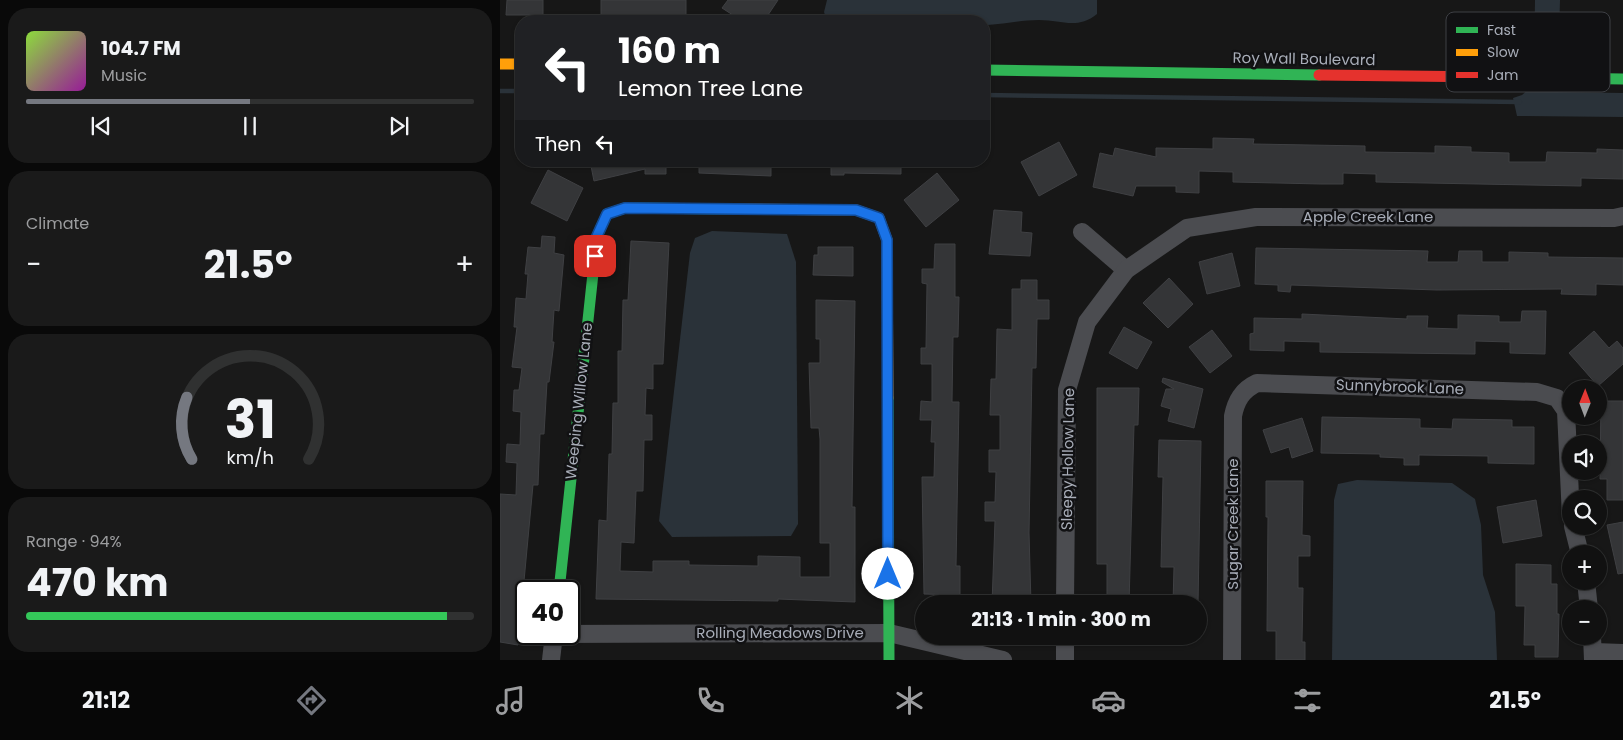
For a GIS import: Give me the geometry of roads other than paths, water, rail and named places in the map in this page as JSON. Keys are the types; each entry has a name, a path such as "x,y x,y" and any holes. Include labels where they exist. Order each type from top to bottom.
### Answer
{"street":[{"path":"500,64 515,64"},
{"name":"Roy Wall Boulevard","path":"990,70 1446,77"},
{"name":"Roy Wall Boulevard","path":"1610,79 1623,79"},
{"name":"Weeping Willow Lane","path":"560,580 597,236 607,214 625,208 856,210 879,218 887,240 889,633"},
{"name":"Apple Creek Lane","path":"1126,270 1188,228 1256,217 1614,218 1623,216"},
{"path":"1082,232 1126,270"},
{"name":"Sleepy Hollow Lane","path":"1066,595 1067,390 1087,322 1126,270"},
{"name":"Sunnybrook Lane","path":"1244,392 1257,383 1536,392 1557,398 1566,411 1570,490"},
{"name":"Sugar Creek Lane","path":"1232,660 1233,416 1236,403 1244,392"},
{"path":"889,633 889,660"},
{"name":"Rolling Meadows Drive","path":"580,634 889,633 1004,660"},
{"path":"551,660 553,645"},
{"path":"1065,645 1065,660"},
{"path":"1593,650 1623,653"}],"waterway":[{"path":"500,91 515,91"},
{"path":"990,95 1520,102"}]}
